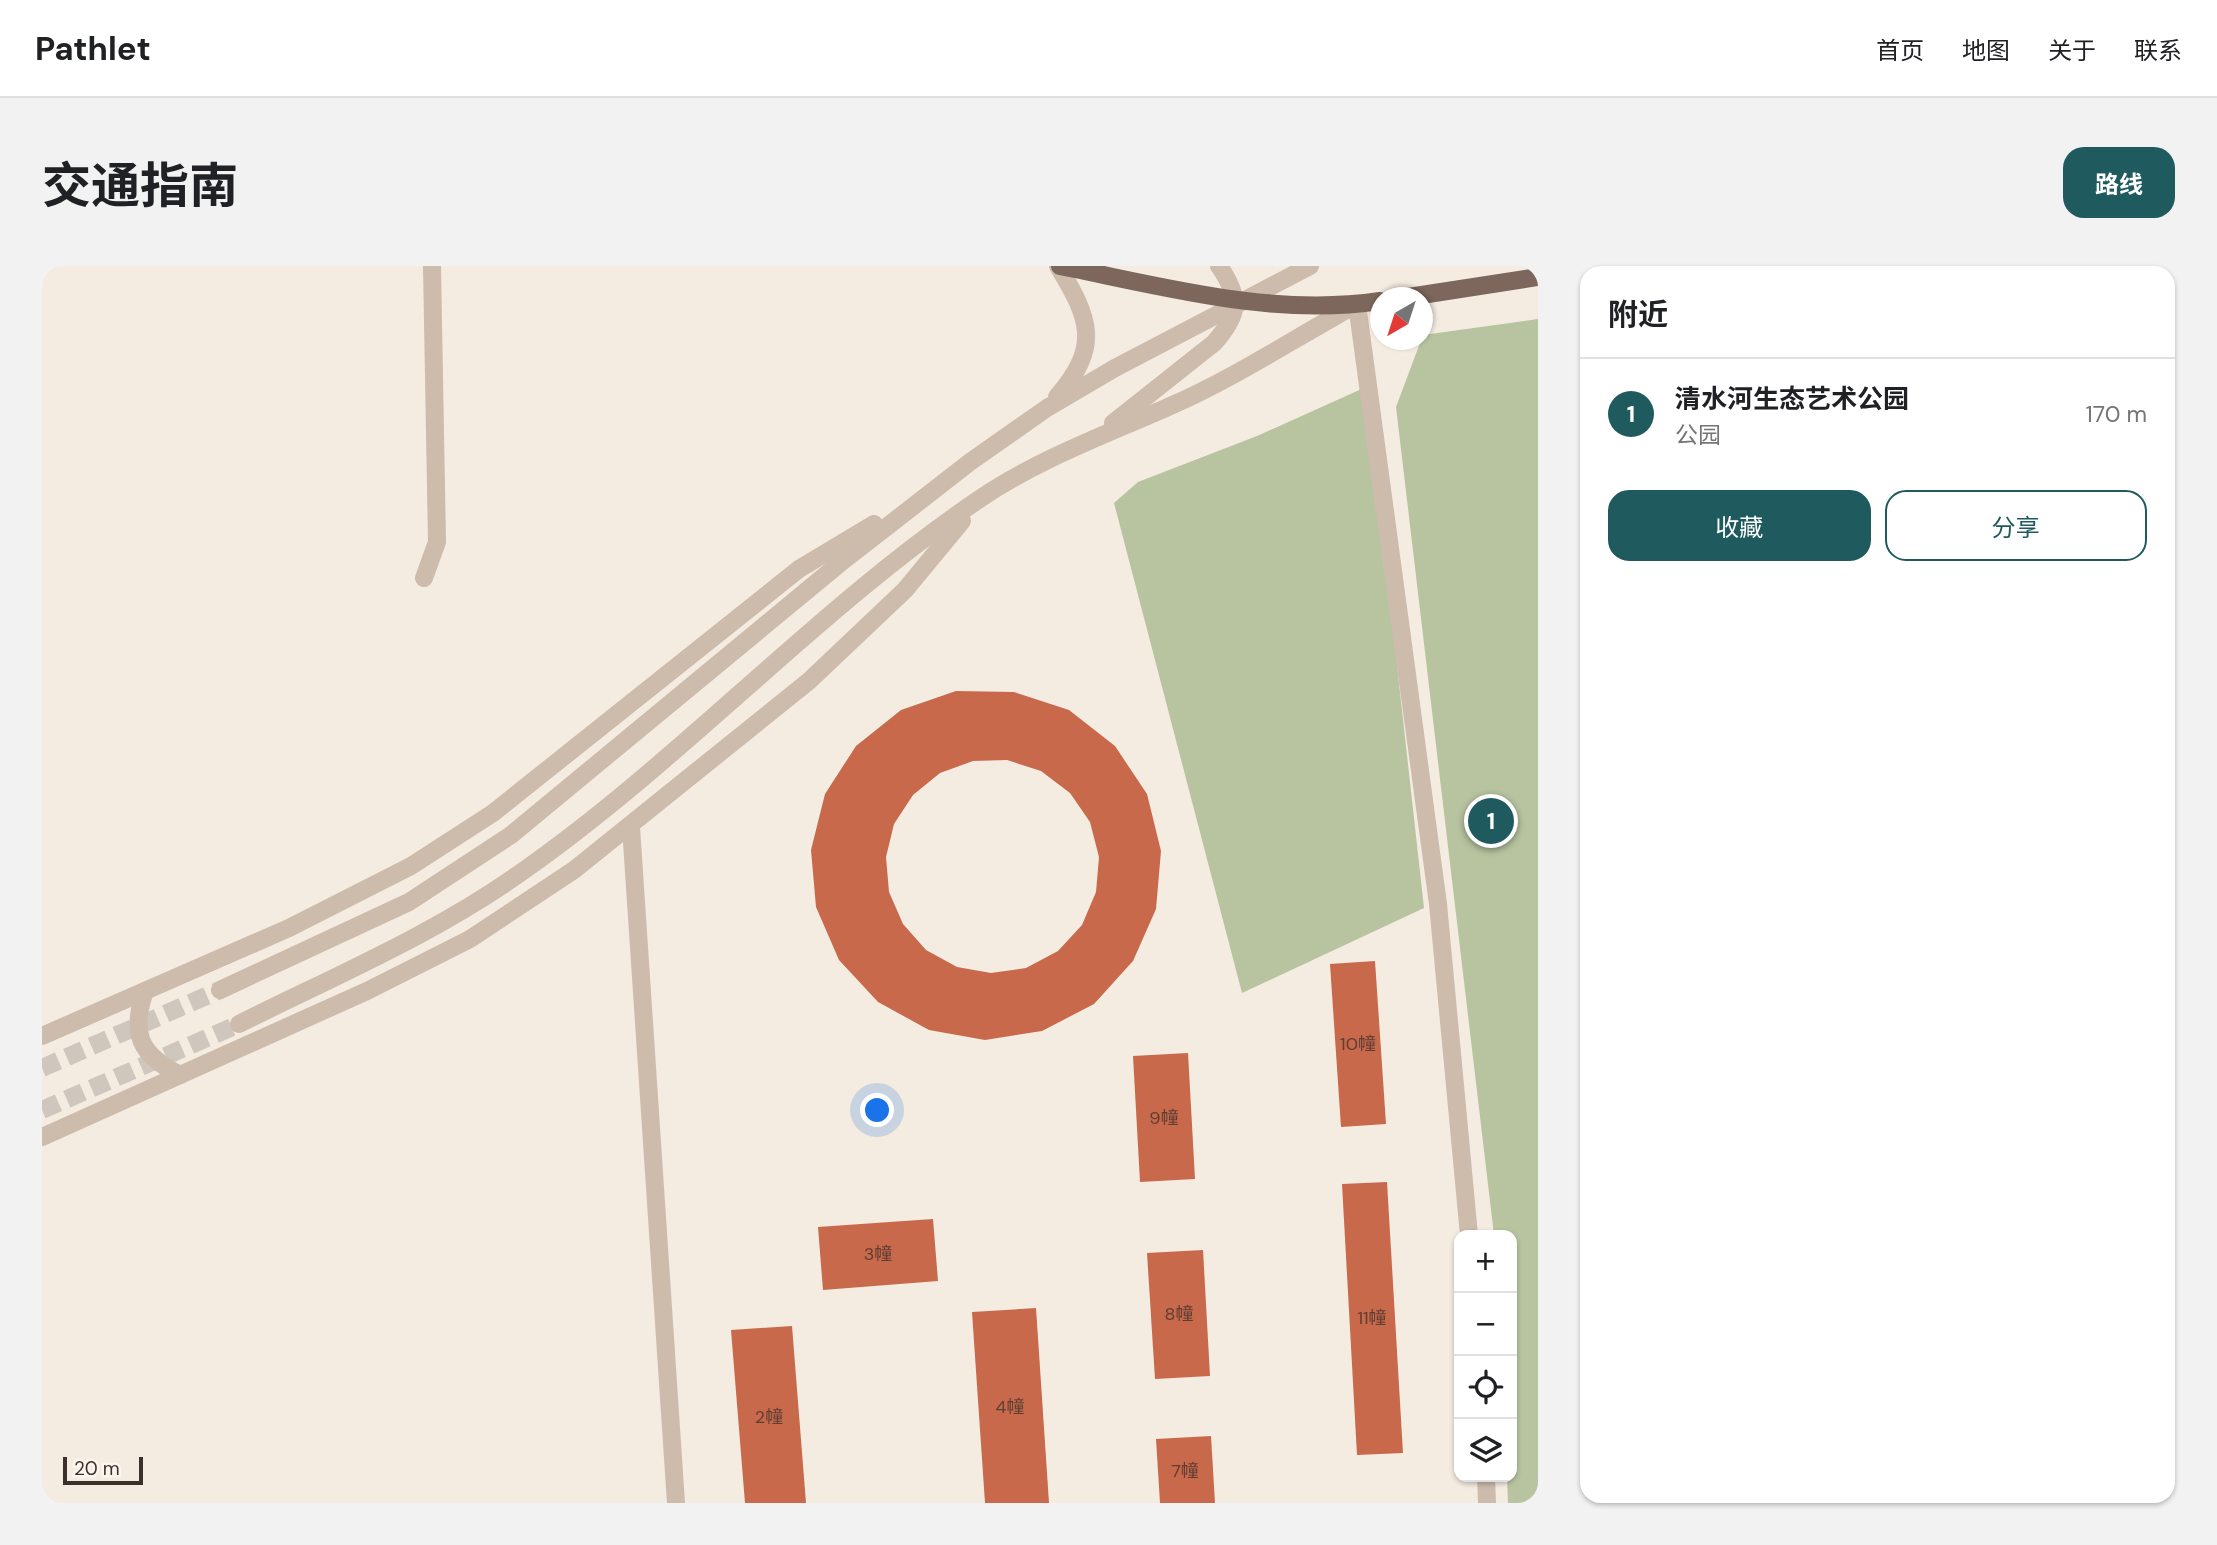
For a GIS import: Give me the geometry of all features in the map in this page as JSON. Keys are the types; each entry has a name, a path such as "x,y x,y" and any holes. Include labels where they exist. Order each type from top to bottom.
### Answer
{"main road":[{"path":"1059,266 1236,302 1294,306 1370,302"},
{"path":"1433,293 1538,277"}],"street":[{"path":"424,578 437,542 432,266"},
{"path":"1047,408 1083,362 1088,338 1079,300 1059,266"},
{"path":"1097,436 1214,343 1226,330 1236,302 1231,284 1219,266"},
{"path":"220,990 409,902 511,835 926,494 1047,408 1236,302 1310,266"},
{"path":"239,1024 424,932 522,872 665,759 899,560 982,497 1097,436 1171,406 1357,304 1438,904 1469,1230"},
{"path":"42,1036 289,928 411,866 493,813 799,569 926,494"},
{"path":"42,1137 367,991 470,939 574,870 631,827 809,681 905,590 982,497"},
{"path":"631,827 676,1503"},
{"path":"145,991 138,1010 139,1035 146,1051 159,1065 180,1075"},
{"path":"1486,1482 1487,1503"}],"green space":[{"path":"1538,319 1538,1503 1508,1503 1507,1482 1517,1482 1517,1230 1493,1230 1396,407 1417,350 1433,350 1433,334"},
{"path":"1366,387 1424,908 1242,993 1114,503 1138,482 1257,436"}],"building":[{"path":"956,691 1014,692 1069,710 1115,746 1147,794 1161,851 1156,909 1133,961 1094,1004 1042,1031 985,1040 929,1030 878,1002 839,960 816,907 811,850 825,794 856,746 901,710","holes":["1007,760 1041,771 1070,793 1090,822 1099,857 1096,892 1082,925 1058,951 1026,968 991,973 957,967 926,950 903,924 889,892 886,857 894,824 913,795 940,773 973,761"]},
{"path":"1375,961 1386,1124 1341,1127 1330,964"},
{"path":"1188,1053 1195,1179 1140,1182 1133,1056"},
{"path":"1387,1182 1403,1453 1357,1455 1342,1184"},
{"path":"933,1219 938,1281 823,1290 818,1227"},
{"path":"1203,1250 1210,1376 1155,1379 1147,1253"},
{"path":"1036,1308 1049,1503 985,1503 972,1312"},
{"path":"792,1326 806,1503 745,1503 731,1330"},
{"path":"1211,1436 1215,1503 1160,1503 1156,1439"}],"tunnel":[{"path":"42,1068 220,990"},
{"path":"42,1110 239,1024"}],"place":[{"name":"清水河生态艺术公园","path":"1491,821"}]}
